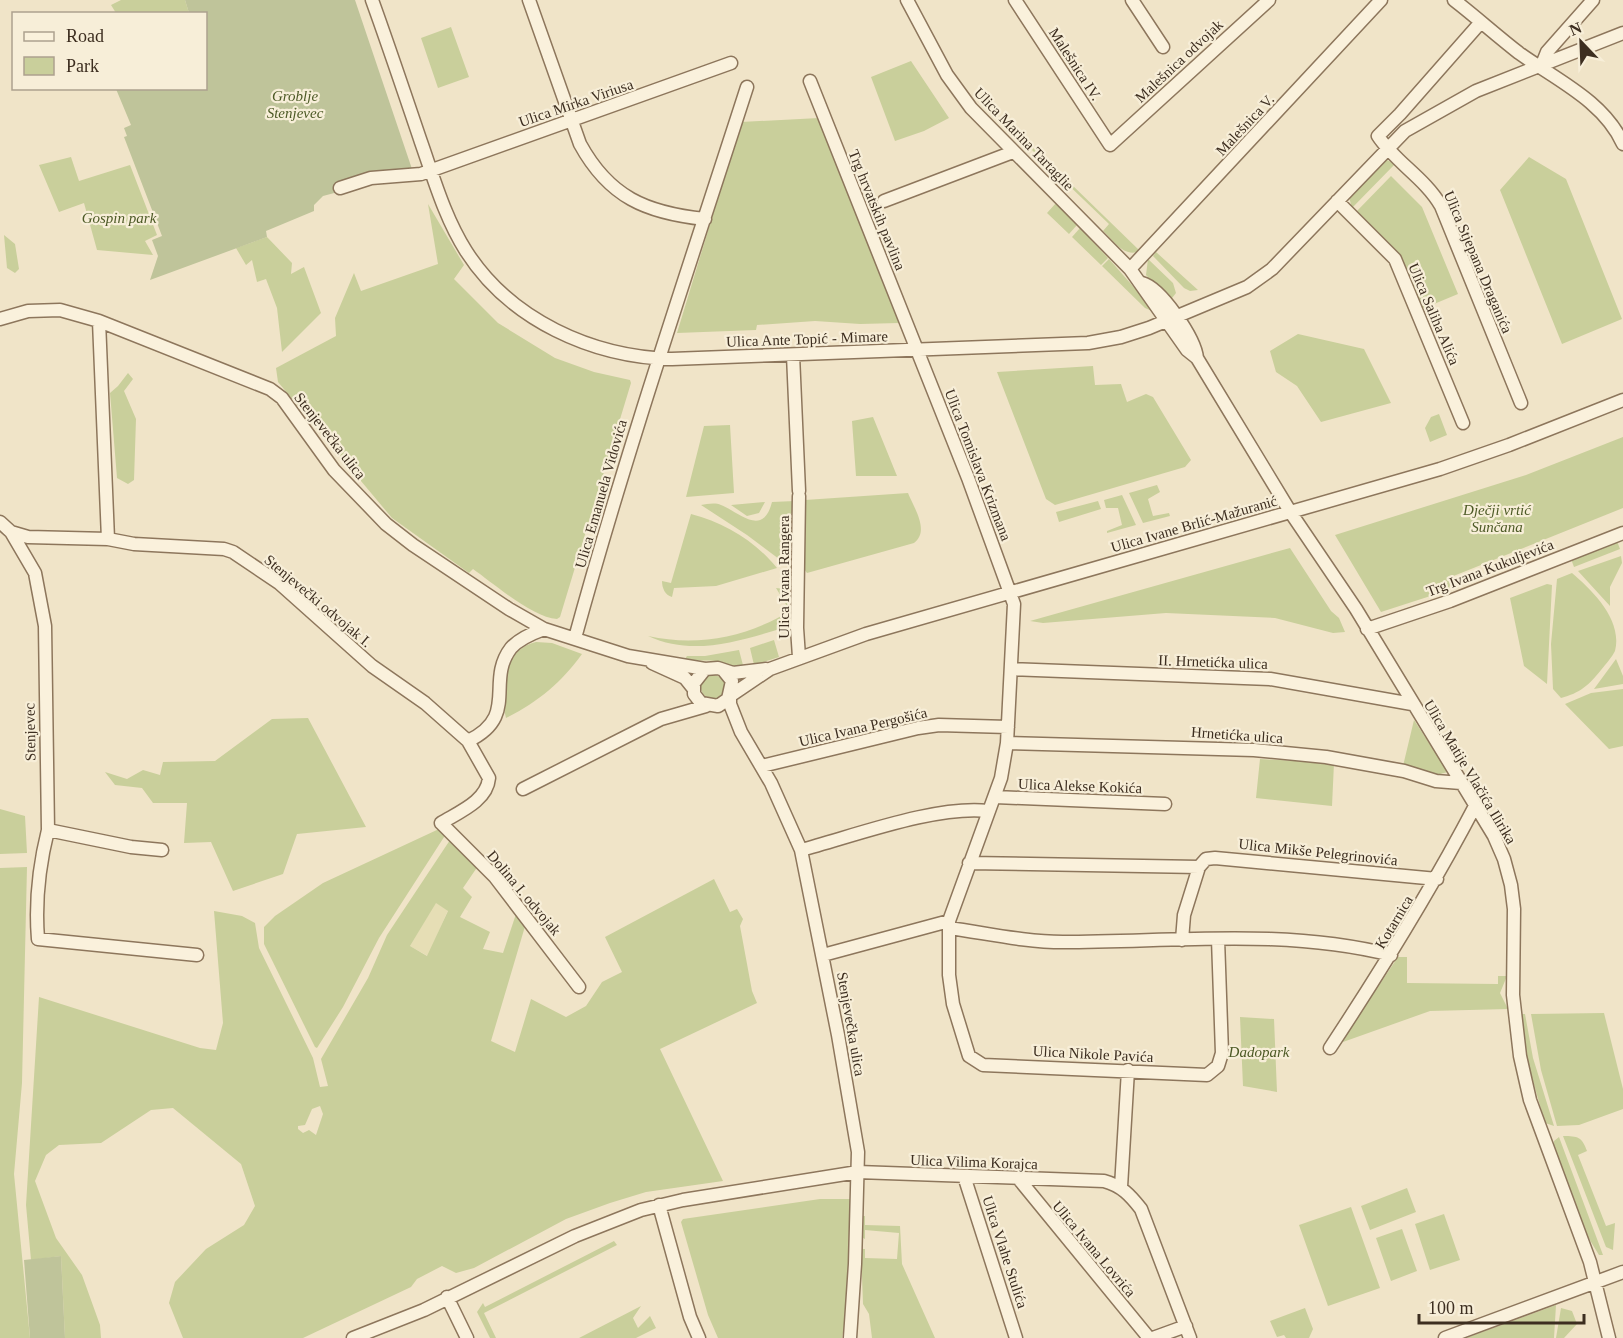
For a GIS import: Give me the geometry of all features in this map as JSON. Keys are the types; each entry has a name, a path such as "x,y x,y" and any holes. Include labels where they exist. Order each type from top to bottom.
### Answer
{"street":[{"name":"Ulica Ante Topić - Mimare","path":"372,0 451,225 484,276 508,298 540,321 581,342 610,352 658,359 1105,341 1172,320 1234,294 1261,278 1405,131 1454,102 1623,33"},
{"path":"529,0 571,120 591,165 617,191 635,203 657,211 705,219"},
{"name":"Ulica Marina Tartaglie","path":"907,0 960,94 981,120 1130,269 1172,320 1189,353 1197,358 1292,513"},
{"name":"Malešnica IV.","path":"1015,0 1110,145"},
{"path":"1132,0 1163,47"},
{"name":"Malešnica odvojak","path":"1110,145 1269,0"},
{"name":"Malešnica V.","path":"1130,269 1381,0"},
{"path":"1454,0 1540,67 1563,81 1604,117 1623,144"},
{"path":"1540,67 1544,56 1566,28 1593,0"},
{"path":"1386,148 1378,136 1481,22"},
{"name":"Ulica Mirka Viriusa","path":"340,188 371,178 416,175 731,63"},
{"name":"Trg hrvatskih pavlina","path":"810,81 917,350"},
{"path":"658,359 747,87"},
{"name":"Ulica Stjepana Draganića","path":"1386,148 1429,188 1441,206 1521,403"},
{"name":"Trg hrvatskih pavlina","path":"884,201 1013,152"},
{"name":"Ulica Saliha Alića","path":"1337,201 1395,259 1463,423"},
{"name":"Stenjevečka ulica","path":"0,319 47,309 99,321 270,389 282,398 334,470 386,524 462,579 543,628 648,661 685,678 693,689"},
{"path":"99,321 108,539"},
{"name":"Ulica Tomislava Krizmana","path":"917,350 1010,592"},
{"name":"Ulica Ivana Rangera","path":"793,355 799,494 797,628 799,657"},
{"name":"Ulica Emanuela Vidovića","path":"575,638 658,359"},
{"name":"Ulica Ivane Brlić-Mažuranić","path":"730,696 770,669 866,634 1292,513 1483,454 1623,400"},
{"name":"Ulica Matije Vlačića Ilirika","path":"1292,513 1367,629 1494,836 1511,885 1514,1012 1524,1073 1534,1109 1590,1263 1609,1338"},
{"name":"Stenjevec","path":"0,522 10,532 35,573 45,626 48,830 41,861 36,916 38,939 197,955"},
{"name":"Stenjevečki odvojak I.","path":"10,532 28,537 108,539 134,544 224,549 233,552 279,583 372,666 408,690 468,741 489,778 483,795 441,823"},
{"name":"Trg Ivana Kukuljevića","path":"1367,629 1450,601 1623,533"},
{"name":"Ulica Nikole Pavića","path":"1010,592 1015,614 1007,742 995,797 969,863 949,924 949,975 953,1004 969,1056 975,1062 983,1065 1128,1070 1198,1076 1211,1073 1218,1066 1222,1053 1218,939"},
{"path":"468,741 488,729 497,715 502,670 512,647 543,628"},
{"name":"Stenjevečka ulica","path":"648,661 667,661 705,669"},
{"path":"523,789 661,719 685,702 693,689 696,678 705,669 712,667 724,671 732,681 730,696 724,703 661,719"},
{"name":"Ulica Ivane Brlić-Mažuranić","path":"724,671 739,673 770,669"},
{"name":"II. Hrnetićka ulica","path":"1011,669 1270,679 1412,704"},
{"path":"693,689 697,699 709,706"},
{"name":"Stenjevečka ulica","path":"730,696 730,705 741,732 762,766 801,850 823,955 855,1135 858,1172 850,1338"},
{"name":"Stenjevečka ulica","path":"709,706 724,713 741,732"},
{"name":"Ulica Ivana Pergošića","path":"762,766 918,728 950,725 1008,727"},
{"name":"Hrnetićka ulica","path":"1007,742 1264,751 1326,757 1404,771 1436,781 1461,783"},
{"name":"Ulica Alekse Kokića","path":"995,797 1165,804"},
{"name":"Kotarnica","path":"1330,1048 1437,879 1475,806"},
{"path":"801,850 938,814 969,809 988,811"},
{"name":"Dolina I. odvojak","path":"441,823 495,877 579,987"},
{"path":"48,830 131,847 162,850"},
{"name":"Ulica Mikše Pelegrinovića","path":"969,863 1199,867 1206,859 1215,858 1437,879"},
{"path":"1182,940 1184,915 1199,867"},
{"path":"823,955 949,924 1059,942 1289,939 1350,946 1391,955"},
{"path":"1128,1070 1121,1187 1141,1209 1188,1332 1151,1338"},
{"name":"Ulica Vilima Korajca","path":"353,1338 424,1310 575,1236 659,1205 754,1187 858,1172 1104,1181 1121,1187"},
{"name":"Ulica Vlahe Stulića","path":"964,1176 1016,1338"},
{"name":"Ulica Ivana Lovrića","path":"1018,1178 1025,1191 1151,1338"},
{"path":"659,1205 690,1317 699,1338"},
{"path":"1445,1338 1623,1272"},
{"path":"447,1297 467,1338"}],"shaded area":[{"path":"436,902 448,910 428,956 410,946"}],"green space":[{"path":"121,0 185,0 189,12 115,12 111,5"},
{"name":"Groblje Stenjevec","path":"185,0 355,0 413,172 323,196 314,205 314,211 266,231 267,237 150,280 158,256 152,240 162,236 124,137 127,136 124,128 131,125 116,90 207,90 207,12 189,12"},
{"path":"451,27 469,77 438,88 421,38"},
{"path":"911,61 949,118 924,131 895,141 871,77"},
{"path":"819,118 899,323 860,324 815,321 757,325 756,330 677,333 741,122"},
{"path":"1034,148 1140,251 1129,252 1115,244 1103,231 1109,224 1032,150"},
{"name":"Gospin park","path":"71,157 79,181 130,165 157,235 145,241 153,255 97,250 84,203 59,212 39,165"},
{"path":"1529,157 1566,179 1622,319 1562,344 1500,190"},
{"path":"1385,159 1395,164 1352,208 1349,197"},
{"path":"1391,176 1422,207 1458,294 1422,309 1398,253 1356,212"},
{"path":"1056,203 1077,225 1069,234 1047,213"},
{"path":"428,204 464,265 454,279 498,323 555,358 594,372 630,380 631,383 560,617 557,619 537,613 525,606 473,569 469,573 392,518 278,382 276,368 336,336 335,318 354,273 361,291 438,264"},
{"path":"1080,228 1108,258 1101,265 1072,237"},
{"path":"4,235 15,244 19,269 15,273 7,268"},
{"path":"267,237 292,263 291,274 304,267 321,313 282,352 277,308 266,279 257,282 252,260 246,265 236,248"},
{"path":"1156,252 1198,290 1190,291 1184,288 1153,256"},
{"path":"1109,259 1152,311 1145,308 1102,266"},
{"path":"1148,259 1173,283 1176,293 1169,302 1146,275"},
{"path":"1298,334 1364,349 1391,403 1321,422 1297,386 1276,372 1270,351"},
{"path":"1093,366 1095,385 1121,384 1127,402 1146,394 1153,397 1191,460 1185,467 1055,505 1046,499 997,372"},
{"path":"128,373 133,379 124,391 136,419 134,480 128,484 117,478 110,393"},
{"path":"1439,414 1447,435 1430,442 1425,428 1431,417"},
{"path":"873,417 897,476 856,476 852,421"},
{"path":"730,425 734,493 686,497 704,426"},
{"name":"Dječji vrtić Sunčana","path":"1623,437 1623,508 1451,577 1449,590 1381,612 1335,535 1526,475"},
{"path":"1157,485 1160,492 1148,499 1153,516 1169,513 1170,516 1143,523 1129,493"},
{"path":"908,493 921,526 919,538 914,543 807,573 804,569 805,500"},
{"path":"1122,495 1136,525 1107,533 1122,525 1118,508 1106,508 1104,500"},
{"path":"795,501 795,509 784,522 779,536 783,547 792,554 791,568 747,535 701,505 719,504 743,517 757,521 763,519 768,513 772,502"},
{"path":"1098,501 1101,509 1059,522 1056,512"},
{"path":"765,502 759,513 747,516 731,505"},
{"path":"691,514 716,522 738,534 759,549 777,568 716,586 674,588 672,597 667,595 662,581 671,583"},
{"path":"1617,541 1620,549 1574,567 1571,559"},
{"path":"1290,548 1331,611 1339,618 1345,632 1333,633 1275,618 1166,613 1043,623 1030,621"},
{"path":"1621,556 1622,563 1610,587 1610,606 1578,571"},
{"path":"1572,573 1597,597 1610,617 1616,639 1615,651 1584,688 1561,698 1553,689 1551,644 1557,579"},
{"path":"1547,584 1552,585 1547,684 1524,666 1510,598"},
{"path":"776,588 785,589 790,595 791,626 737,641 702,646 684,646 648,636 704,640 757,627 790,611"},
{"path":"774,640 779,657 754,665 750,648"},
{"path":"536,642 552,643 582,654 548,691 506,718 503,695 506,672 516,653"},
{"path":"739,650 744,669 716,661 684,660 687,656 705,656"},
{"path":"1616,659 1623,676 1623,684 1594,689"},
{"path":"713,675 722,678 725,687 722,696 713,699 704,696 701,687 704,678"},
{"path":"1623,689 1623,746 1609,749 1565,704 1591,693"},
{"path":"308,718 366,827 297,834 283,874 233,891 211,842 184,843 187,803 153,803 142,788 115,785 105,772 127,779 143,770 160,775 163,762 215,761 272,719"},
{"path":"1414,720 1448,772 1436,775 1403,766"},
{"path":"1260,759 1334,763 1332,806 1256,798"},
{"path":"0,809 25,816 27,853 0,854"},
{"path":"439,829 446,834 379,938 343,1007 317,1048 315,1047 264,944 264,927 275,916 323,883"},
{"path":"450,840 478,866 463,888 472,897 460,917 490,932 483,949 503,953 517,911 526,923 491,1041 515,1052 531,999 566,1017 586,1006 602,982 622,972 605,937 714,879 730,912 737,909 743,919 740,926 752,991 757,1003 660,1049 723,1181 646,1192 566,1219 474,1268 456,1273 442,1266 417,1279 411,1287 303,1338 183,1338 169,1303 175,1282 206,1249 244,1225 255,1206 241,1164 173,1108 151,1110 101,1143 59,1145 46,1155 35,1181 56,1238 82,1275 100,1325 101,1338 65,1338 61,1256 31,1260 26,1205 39,997 200,1048 216,1050 223,1023 214,911 242,916 255,923 259,948 313,1058 320,1087 328,1086 321,1059 368,978 387,935","holes":["436,903 448,911 427,956 410,946","320,1106 323,1114 316,1135 309,1130 303,1133 298,1126 305,1125 312,1109"]},
{"path":"27,867 22,1083 14,1174 30,1338 0,1338 0,868"},
{"path":"1398,957 1407,957 1407,983 1498,984 1498,976 1507,976 1500,993 1508,1009 1430,1011 1343,1042 1344,1037"},
{"path":"1604,1013 1623,1089 1623,1109 1579,1125 1557,1126 1541,1070 1531,1014"},
{"path":"1520,1014 1525,1014 1533,1058 1554,1126 1545,1123 1527,1060"},
{"name":"Dadopark","path":"1240,1017 1274,1019 1277,1092 1243,1086"},
{"path":"1563,1136 1579,1138 1585,1146 1587,1151 1578,1155 1606,1226 1615,1223 1613,1250 1606,1247"},
{"path":"1559,1137 1603,1255 1599,1255 1588,1237 1554,1148 1554,1141"},
{"path":"1407,1188 1416,1212 1370,1230 1361,1206"},
{"path":"820,1199 851,1199 850,1293 842,1338 718,1338 708,1315 681,1222 683,1219"},
{"path":"1351,1207 1380,1288 1328,1306 1299,1225"},
{"path":"1444,1214 1460,1260 1430,1270 1415,1224"},
{"path":"862,1216 865,1216 865,1225 900,1226 902,1264 935,1338 872,1338 869,1314 863,1304 861,1249 865,1249 865,1258 897,1259 899,1233 865,1230 865,1239 861,1237"},
{"path":"1402,1229 1417,1271 1391,1281 1376,1238"},
{"path":"614,1241 617,1245 484,1313 496,1338 490,1338 477,1312 483,1303 485,1307"},
{"path":"61,1256 65,1338 30,1338 24,1260"},
{"path":"1556,1305 1554,1338 1466,1338"},
{"path":"641,1306 633,1318 638,1328 650,1316 656,1328 636,1338 579,1338"},
{"path":"1305,1308 1313,1329 1309,1338 1286,1338 1284,1335 1277,1337 1270,1321"},
{"path":"1561,1308 1572,1311 1577,1324 1564,1338 1556,1338"}]}
